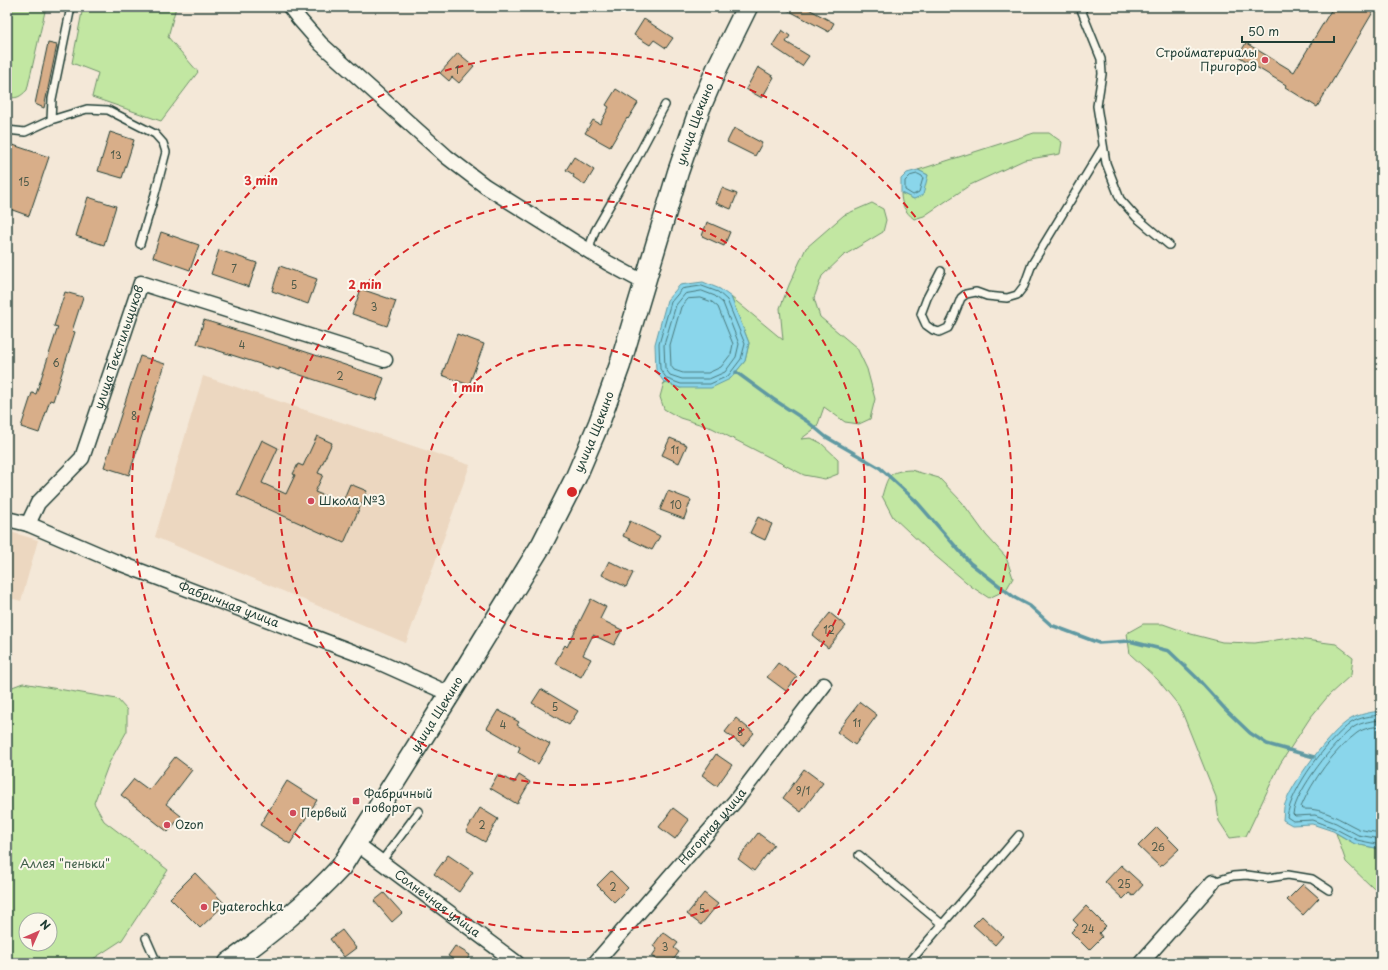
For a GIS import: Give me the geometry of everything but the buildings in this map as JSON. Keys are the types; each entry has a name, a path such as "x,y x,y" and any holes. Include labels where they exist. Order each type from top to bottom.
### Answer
{"main road":[{"name":"улица Щекино","path":"229,963 288,919 341,867 357,844 542,544 576,477 599,423 615,380 678,172 700,108 718,66 747,7"}],"street":[{"path":"290,7 321,44 447,157 485,186 645,283"},
{"name":"улица Текстильщиков","path":"28,524 38,503 82,458 141,283 385,360"},
{"name":"Фабричная улица","path":"7,519 28,524 114,561 374,660 450,694"},
{"name":"Нагорная улица","path":"595,963 736,800 824,685"},
{"name":"Солнечная улица","path":"357,844 517,963"},
{"path":"1141,963 1213,882"}],"lane":[{"path":"51,120 52,99 71,7"},
{"path":"1080,7 1101,59 1102,74 1097,106 1106,162 1120,199 1136,217 1169,245"},
{"path":"590,251 590,242 595,231 665,105"},
{"path":"7,130 25,132 51,120 87,109 108,110 155,134 163,143 166,152 140,244"},
{"path":"941,271 927,298 921,314 926,325 939,332 948,328 954,318 961,298 966,294 976,292 987,296 1007,298 1017,295 1024,286 1032,264 1103,148"},
{"path":"381,862 419,811"},
{"path":"909,963 943,925 1019,834"},
{"path":"859,856 943,925"},
{"path":"1213,882 1233,876 1247,875 1268,878 1288,875 1312,879 1329,890"},
{"path":"146,938 157,963"}],"shaded area":[{"name":"Школа №3","path":"203,376 470,465 406,643 155,537"},
{"path":"7,531 38,540 21,601 7,597"}],"green space":[{"path":"7,7 46,7 27,90 16,98 7,97"},
{"path":"83,7 176,7 168,37 198,72 161,121 92,97 98,73 72,63"},
{"path":"1034,133 1049,133 1062,142 1060,154 1024,160 970,185 924,216 914,219 906,211 901,193 914,199 928,175 918,170"},
{"path":"872,203 883,209 886,220 883,232 843,256 822,276 814,298 820,317 857,348 867,369 875,399 870,419 859,424 845,422 824,407 817,427 801,439 811,438 821,443 838,459 838,474 825,479 804,475 712,428 680,418 664,409 660,397 664,382 680,388 730,379 745,361 749,343 731,297 783,340 780,308 806,248 844,215"},
{"path":"911,470 939,478 962,502 986,535 1006,557 1013,578 1006,590 989,598 972,587 926,548 893,517 882,496 886,484 893,473"},
{"path":"1143,624 1163,624 1191,634 1222,642 1255,643 1290,638 1336,644 1353,657 1351,675 1329,695 1310,718 1280,764 1246,836 1230,838 1219,821 1216,797 1180,707 1158,680 1130,654 1127,633"},
{"name":"Аллея \"пеньки\"","path":"23,683 117,699 127,710 127,731 109,763 94,803 104,821 168,870 122,940 87,963 7,963 7,689"},
{"path":"1336,833 1355,844 1381,849 1381,893 1373,888 1346,862"}],"water":[{"path":"918,170 928,175 923,195 914,199 901,193 901,179 907,173"},
{"path":"703,282 720,289 731,297 749,343 745,361 730,379 711,388 680,388 664,382 656,371 655,344 667,300 680,285"},
{"path":"1381,711 1381,849 1355,844 1333,831 1312,824 1292,825 1283,820 1284,807 1294,786 1312,759 1333,734 1354,717"}],"waterway":[{"path":"736,372 808,422 826,437 880,468 916,501 970,563 1015,598 1030,606 1051,625 1099,643 1129,641 1169,651 1250,733 1267,744 1314,757"}],"place":[{"name":"Стройматериалы Пригород","path":"1265,60"},
{"name":"Школа №3","path":"311,501"},
{"name":"Фабричный поворот","path":"356,801"},
{"name":"Первый","path":"293,813"},
{"name":"Ozon","path":"167,825"},
{"name":"Pyaterochka","path":"204,907"}]}
